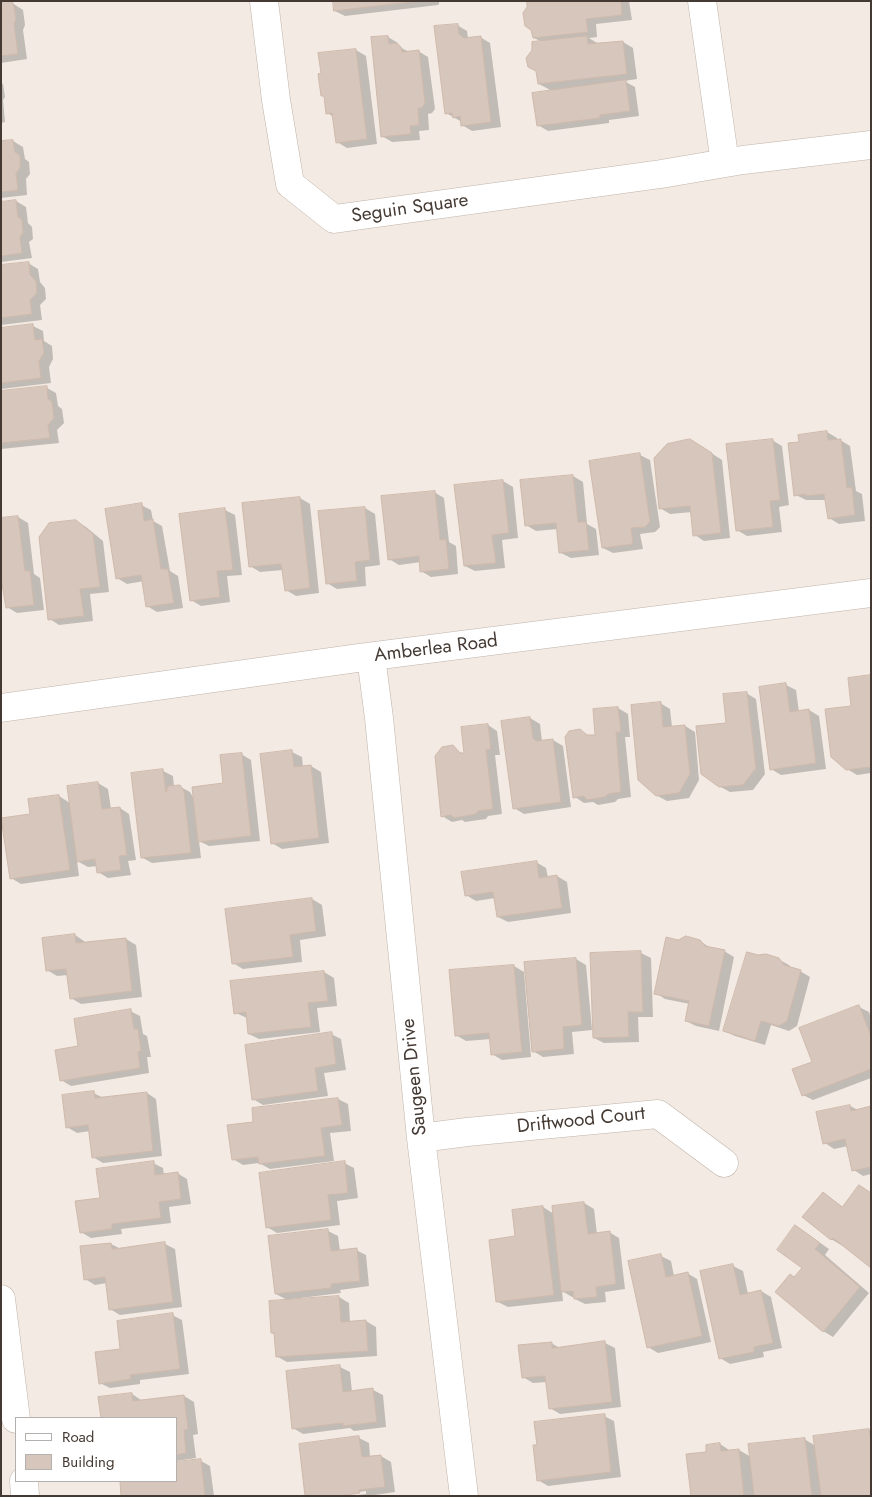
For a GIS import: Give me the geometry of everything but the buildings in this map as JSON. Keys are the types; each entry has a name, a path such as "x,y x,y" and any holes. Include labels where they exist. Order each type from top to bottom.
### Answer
{"street":[{"name":"Seguin Square","path":"264,1 276,100 290,184 334,219 661,174 725,163 871,145"},
{"path":"702,1 725,163"},
{"name":"Amberlea Road","path":"1,708 371,657 871,593"},
{"name":"Saugeen Drive","path":"371,657 421,1138 464,1496"},
{"name":"Driftwood Court","path":"421,1138 658,1114 724,1163"},
{"path":"1,1299 16,1417"},
{"path":"24,1482 25,1496"}]}
